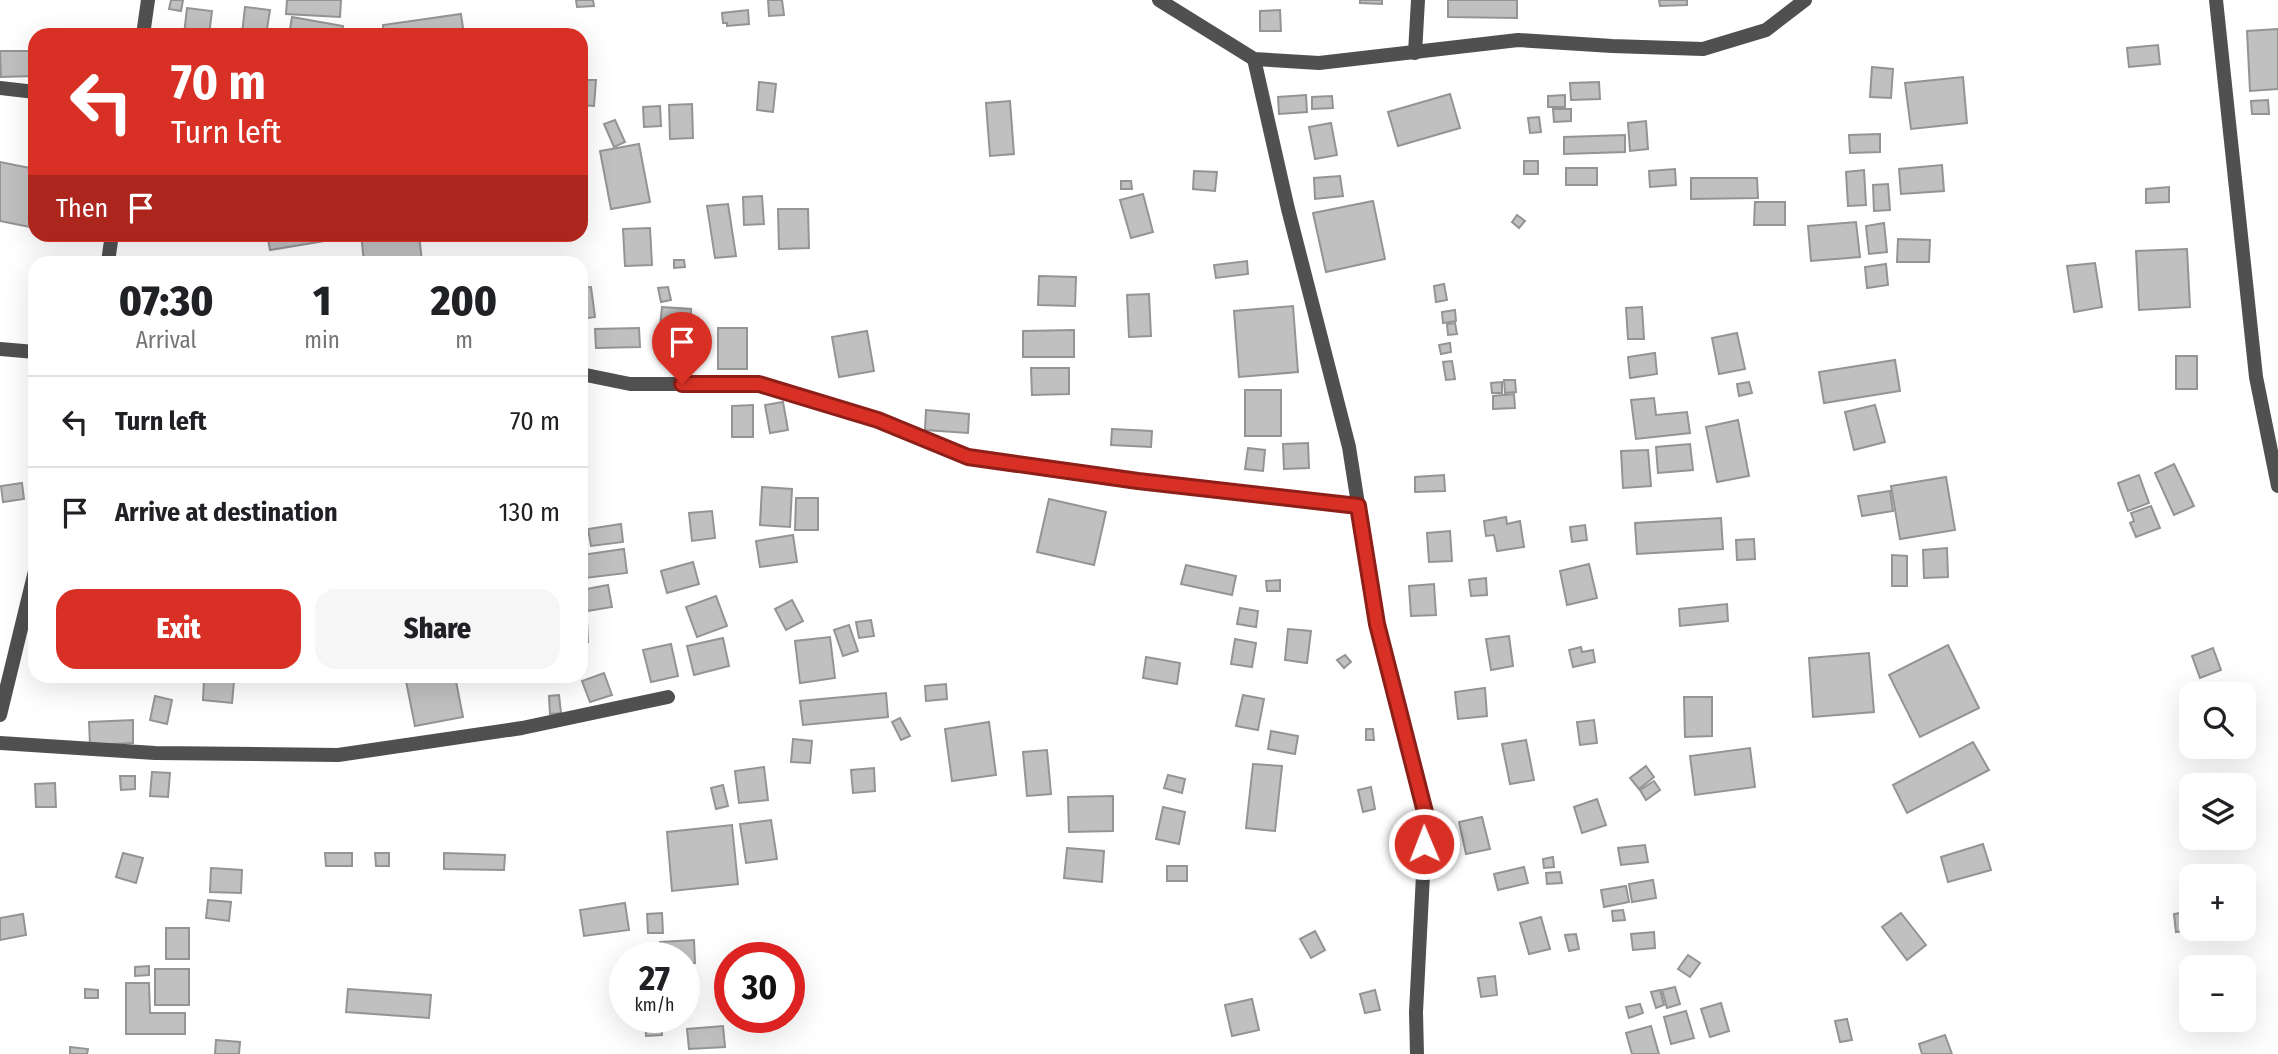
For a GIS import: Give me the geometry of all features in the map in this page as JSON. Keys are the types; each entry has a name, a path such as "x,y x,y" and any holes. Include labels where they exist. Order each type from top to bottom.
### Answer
{"street":[{"path":"144,28 148,0"},
{"path":"1159,0 1254,59 1319,63 1518,40 1703,49 1766,30 1805,0"},
{"path":"1415,52 1418,0"},
{"path":"2216,0 2256,377 2278,486"},
{"path":"1254,59 1288,209 1349,447 1377,624 1426,816 1416,1012 1417,1054"},
{"path":"0,89 28,91"},
{"path":"0,349 28,351"},
{"path":"588,375 631,384 759,384 878,420 968,457 1138,481 1358,506"},
{"path":"0,715 28,600"},
{"path":"0,743 155,753 338,755 522,728 668,697"}],"building":[{"path":"171,0 183,0 181,11 169,9"},
{"path":"287,0 341,0 340,17 286,14"},
{"path":"576,0 593,0 594,6 577,7"},
{"path":"768,0 782,0 784,15 769,16"},
{"path":"1360,0 1382,0 1382,4 1360,3"},
{"path":"1448,0 1517,0 1517,18 1448,17"},
{"path":"1659,0 1687,0 1687,5 1660,6"},
{"path":"245,7 270,10 267,28 243,28"},
{"path":"187,8 212,11 210,28 185,28"},
{"path":"748,10 749,24 727,26 727,23 723,23 722,13"},
{"path":"1280,10 1281,31 1260,31 1260,11"},
{"path":"461,14 463,28 383,28 383,25"},
{"path":"292,17 343,26 343,28 290,28"},
{"path":"2278,29 2278,89 2250,91 2247,31"},
{"path":"2158,45 2160,64 2129,67 2127,48"},
{"path":"0,51 28,51 28,76 1,77"},
{"path":"1872,67 1893,69 1891,98 1870,97"},
{"path":"1963,77 1967,123 1911,129 1905,83"},
{"path":"588,80 596,80 594,106 588,106"},
{"path":"759,82 776,84 773,112 757,110"},
{"path":"1599,82 1600,99 1571,100 1570,83"},
{"path":"1450,94 1460,128 1398,146 1388,112"},
{"path":"1306,95 1307,112 1279,114 1278,97"},
{"path":"1565,95 1565,107 1548,107 1548,96"},
{"path":"1332,96 1333,108 1312,109 1312,97"},
{"path":"2268,100 2269,114 2252,114 2251,101"},
{"path":"1010,101 1014,154 990,156 986,103"},
{"path":"692,104 693,138 670,139 669,105"},
{"path":"660,106 661,126 644,127 643,107"},
{"path":"1553,109 1571,109 1571,121 1554,122"},
{"path":"1539,117 1541,132 1530,133 1528,118"},
{"path":"615,120 625,142 614,147 604,124"},
{"path":"1646,121 1648,149 1630,151 1628,123"},
{"path":"1331,123 1337,155 1315,159 1309,127"},
{"path":"1880,134 1880,152 1850,153 1849,135"},
{"path":"1625,135 1625,152 1564,154 1564,137"},
{"path":"639,144 650,202 611,209 600,151"},
{"path":"1524,161 1538,161 1538,174 1524,174"},
{"path":"0,162 28,168 28,227 0,221"},
{"path":"1942,165 1944,191 1901,194 1899,169"},
{"path":"1566,168 1597,168 1597,185 1566,185"},
{"path":"1675,169 1676,185 1650,187 1649,171"},
{"path":"1864,170 1866,205 1848,206 1846,172"},
{"path":"1194,171 1217,172 1215,191 1193,189"},
{"path":"1340,176 1343,196 1315,199 1314,178"},
{"path":"1691,178 1757,178 1758,198 1691,199"},
{"path":"1121,181 1131,181 1132,189 1121,189"},
{"path":"1888,184 1890,210 1874,211 1873,185"},
{"path":"2169,187 2169,202 2146,203 2146,189"},
{"path":"1143,194 1153,232 1131,238 1120,200"},
{"path":"762,196 764,224 744,225 743,197"},
{"path":"1373,201 1385,259 1326,272 1313,213"},
{"path":"1755,202 1785,202 1785,225 1754,225"},
{"path":"728,204 736,256 715,258 707,206"},
{"path":"778,209 808,209 809,248 779,249"},
{"path":"1517,215 1525,221 1519,228 1512,222"},
{"path":"1856,222 1860,257 1811,261 1808,226"},
{"path":"1884,223 1887,252 1869,254 1866,226"},
{"path":"650,228 652,265 625,266 623,229"},
{"path":"1898,239 1930,240 1929,262 1897,262"},
{"path":"268,242 319,242 270,250"},
{"path":"362,242 420,242 421,256 363,256"},
{"path":"2187,249 2190,307 2139,310 2136,251"},
{"path":"674,260 684,260 685,267 674,268"},
{"path":"1247,261 1248,274 1216,278 1214,265"},
{"path":"2095,263 2102,307 2074,312 2067,266"},
{"path":"1886,264 1888,285 1867,288 1865,267"},
{"path":"1039,276 1076,277 1075,306 1038,305"},
{"path":"1444,284 1447,300 1436,302 1434,286"},
{"path":"588,287 591,287 595,317 588,318"},
{"path":"668,287 671,300 661,302 658,288"},
{"path":"1149,294 1151,336 1129,337 1127,295"},
{"path":"1293,306 1298,372 1239,377 1234,311"},
{"path":"662,307 691,309 690,330 660,327"},
{"path":"1642,307 1644,339 1628,339 1626,308"},
{"path":"1455,310 1456,321 1443,323 1442,312"},
{"path":"1455,323 1457,334 1448,335 1447,324"},
{"path":"639,328 640,347 596,348 595,329"},
{"path":"718,328 747,328 747,369 718,369"},
{"path":"1074,330 1074,357 1023,357 1023,331"},
{"path":"867,331 874,371 839,377 832,337"},
{"path":"1737,333 1745,369 1719,374 1712,338"},
{"path":"1450,343 1451,352 1441,354 1439,345"},
{"path":"1655,353 1657,374 1630,378 1628,357"},
{"path":"2176,356 2197,356 2197,389 2176,389"},
{"path":"1895,360 1900,391 1824,403 1819,372"},
{"path":"1452,361 1455,379 1446,380 1443,362"},
{"path":"1031,368 1069,368 1069,394 1032,395"},
{"path":"1504,380 1515,380 1516,392 1505,393"},
{"path":"1502,382 1502,393 1492,393 1491,383"},
{"path":"1749,382 1752,393 1739,396 1737,384"},
{"path":"1245,390 1281,390 1281,436 1245,436"},
{"path":"1514,394 1515,408 1493,409 1493,396"},
{"path":"1654,398 1656,415 1687,412 1690,433 1636,439 1631,400"},
{"path":"783,402 788,430 770,433 765,405"},
{"path":"753,405 753,437 732,437 732,406"},
{"path":"1875,405 1885,442 1854,450 1845,412"},
{"path":"926,410 969,414 968,433 925,430"},
{"path":"1738,420 1749,476 1717,482 1706,427"},
{"path":"1112,429 1152,431 1151,447 1111,445"},
{"path":"1308,443 1309,468 1284,469 1283,444"},
{"path":"1690,444 1693,470 1658,473 1656,447"},
{"path":"1248,448 1265,450 1263,471 1245,469"},
{"path":"1648,450 1651,486 1623,488 1621,451"},
{"path":"2174,464 2194,506 2174,515 2155,473"},
{"path":"1444,475 1445,491 1415,492 1415,477"},
{"path":"2139,475 2149,503 2128,511 2118,483"},
{"path":"1946,477 1955,530 1900,539 1891,486"},
{"path":"22,483 24,499 3,502 1,486"},
{"path":"762,487 792,489 790,527 760,525"},
{"path":"1890,491 1893,511 1862,516 1858,496"},
{"path":"796,498 818,498 818,530 795,530"},
{"path":"1049,499 1106,512 1094,565 1037,552"},
{"path":"2151,506 2160,528 2136,537 2130,523 2134,521 2131,513"},
{"path":"712,511 715,538 692,541 689,513"},
{"path":"1506,517 1507,524 1520,521 1524,547 1497,551 1494,535 1486,536 1484,521"},
{"path":"1721,518 1723,549 1637,554 1635,523"},
{"path":"621,524 623,542 591,546 588,529"},
{"path":"1585,525 1587,540 1572,542 1570,527"},
{"path":"1450,531 1452,561 1429,562 1427,533"},
{"path":"793,535 797,562 760,567 756,541"},
{"path":"1754,539 1755,559 1737,560 1736,540"},
{"path":"1947,548 1948,577 1924,578 1923,550"},
{"path":"624,549 627,573 588,578 588,554"},
{"path":"1892,555 1907,556 1907,586 1892,586"},
{"path":"693,562 699,584 667,593 661,571"},
{"path":"1589,564 1597,598 1567,605 1560,571"},
{"path":"1186,565 1236,576 1232,595 1181,584"},
{"path":"1486,578 1487,595 1471,596 1469,580"},
{"path":"1280,580 1280,591 1267,591 1266,581"},
{"path":"1434,584 1436,615 1411,616 1409,586"},
{"path":"608,585 612,607 588,611 588,589"},
{"path":"716,596 727,626 697,637 686,607"},
{"path":"792,600 803,621 786,630 775,609"},
{"path":"1727,604 1728,621 1680,626 1679,609"},
{"path":"1240,608 1258,611 1256,627 1237,624"},
{"path":"871,620 874,636 859,638 856,622"},
{"path":"849,625 858,651 843,656 834,630"},
{"path":"1288,629 1311,631 1307,663 1285,660"},
{"path":"1509,636 1513,666 1491,670 1486,639"},
{"path":"830,637 835,678 800,683 795,641"},
{"path":"723,638 729,666 694,675 687,646"},
{"path":"1235,639 1256,643 1252,667 1231,664"},
{"path":"671,644 678,676 651,682 643,650"},
{"path":"1948,645 1979,708 1920,737 1889,675"},
{"path":"1581,647 1582,652 1593,650 1595,662 1573,667 1569,650"},
{"path":"2213,648 2221,670 2200,678 2192,656"},
{"path":"1869,653 1874,712 1813,717 1809,658"},
{"path":"1345,655 1351,662 1344,668 1337,660"},
{"path":"1146,657 1180,663 1177,684 1143,678"},
{"path":"604,673 612,695 590,702 583,683 588,683 588,679"},
{"path":"204,683 234,683 232,703 203,700"},
{"path":"406,683 456,683 463,717 415,726"},
{"path":"946,684 947,699 926,701 925,686"},
{"path":"1485,688 1487,716 1458,719 1455,692"},
{"path":"886,693 888,717 803,725 800,701"},
{"path":"559,695 561,713 550,714 549,696"},
{"path":"1243,695 1264,699 1258,730 1236,726"},
{"path":"155,696 172,700 167,724 150,720"},
{"path":"1684,697 1712,697 1712,736 1685,737"},
{"path":"900,718 910,736 901,740 892,722"},
{"path":"133,720 133,743 90,745 89,722"},
{"path":"1594,720 1597,743 1580,745 1577,722"},
{"path":"989,722 996,775 952,781 945,729"},
{"path":"1366,729 1373,729 1374,740 1366,740"},
{"path":"1271,731 1298,736 1295,754 1268,749"},
{"path":"793,739 812,741 810,763 791,762"},
{"path":"1526,740 1534,780 1510,784 1502,744"},
{"path":"1973,742 1989,770 1907,813 1893,785"},
{"path":"1750,748 1755,787 1695,795 1690,756"},
{"path":"1047,750 1051,794 1027,796 1023,752"},
{"path":"1253,764 1282,766 1275,831 1246,828"},
{"path":"1646,766 1654,777 1639,789 1630,778"},
{"path":"764,767 768,800 739,803 735,771"},
{"path":"874,768 875,791 853,793 851,770"},
{"path":"152,772 170,773 168,797 150,796"},
{"path":"1168,775 1185,779 1182,793 1164,788"},
{"path":"120,776 135,776 135,789 121,790"},
{"path":"1654,781 1660,790 1646,800 1640,790"},
{"path":"55,783 56,807 36,807 35,784"},
{"path":"723,785 728,806 716,809 711,788"},
{"path":"1371,787 1375,809 1363,812 1358,790"},
{"path":"1113,796 1113,831 1069,832 1068,797"},
{"path":"1597,799 1606,825 1582,833 1574,807"},
{"path":"1163,807 1185,812 1179,844 1156,839"},
{"path":"1482,817 1490,849 1466,854 1459,822"},
{"path":"771,820 777,859 746,863 740,824"},
{"path":"732,825 738,884 672,891 667,832"},
{"path":"1983,844 1991,870 1948,882 1941,857"},
{"path":"1645,845 1648,862 1621,865 1618,848"},
{"path":"1067,848 1104,851 1102,882 1064,878"},
{"path":"123,853 143,858 136,883 116,877"},
{"path":"325,853 352,853 352,866 326,866"},
{"path":"375,853 389,853 389,866 376,866"},
{"path":"444,853 505,855 504,870 444,869"},
{"path":"1553,857 1554,867 1544,868 1543,859"},
{"path":"1167,866 1187,866 1187,881 1167,881"},
{"path":"1524,867 1528,883 1498,890 1494,874"},
{"path":"211,868 242,870 241,893 210,892"},
{"path":"1560,872 1562,883 1547,884 1546,873"},
{"path":"1653,880 1656,898 1632,902 1629,884"},
{"path":"1626,886 1629,902 1604,907 1601,890"},
{"path":"208,900 231,902 229,921 206,918"},
{"path":"625,903 629,930 584,936 580,910"},
{"path":"1623,910 1625,920 1613,921 1612,911"},
{"path":"662,913 663,933 648,933 647,914"},
{"path":"1901,913 1926,945 1907,960 1882,927"},
{"path":"2179,913 2179,932 2176,932 2174,914"},
{"path":"23,914 26,935 0,940 0,918"},
{"path":"1541,917 1550,949 1529,954 1520,923"},
{"path":"166,928 189,928 189,959 166,959"},
{"path":"1315,931 1325,950 1311,958 1300,939"},
{"path":"1654,932 1655,948 1633,950 1631,934"},
{"path":"1576,934 1579,949 1569,951 1565,935"},
{"path":"694,940 694,942 660,942"},
{"path":"1688,955 1700,963 1690,977 1678,969"},
{"path":"149,966 149,975 135,976 135,967"},
{"path":"155,969 189,969 189,1005 155,1005"},
{"path":"1495,976 1497,995 1481,997 1478,978"},
{"path":"126,983 149,983 150,1013 185,1013 185,1034 126,1034"},
{"path":"1675,987 1680,1004 1667,1008 1662,990"},
{"path":"85,989 98,990 98,998 85,998"},
{"path":"348,989 431,995 429,1018 346,1012"},
{"path":"1375,990 1380,1010 1365,1013 1360,994"},
{"path":"1660,990 1664,1005 1656,1008 1651,992"},
{"path":"1252,999 1259,1030 1232,1036 1225,1005"},
{"path":"1721,1003 1729,1031 1710,1037 1701,1009"},
{"path":"1640,1004 1643,1013 1629,1018 1626,1007"},
{"path":"1686,1011 1694,1038 1671,1044 1664,1017"},
{"path":"1847,1019 1852,1040 1840,1042 1835,1021"},
{"path":"1651,1026 1659,1054 1632,1054 1626,1033"},
{"path":"714,1027 714,1033 724,1033 725,1047 689,1049 687,1033 700,1033 700,1028"},
{"path":"646,1033 662,1033 662,1035 646,1036"},
{"path":"1945,1035 1952,1054 1922,1054 1919,1044"},
{"path":"216,1040 240,1042 239,1054 215,1054"},
{"path":"70,1047 88,1049 87,1054 70,1054"}],"route":[{"path":"682,384 759,384 878,420 968,457 1138,481 1358,506 1377,624 1426,816 1424,844"}]}
